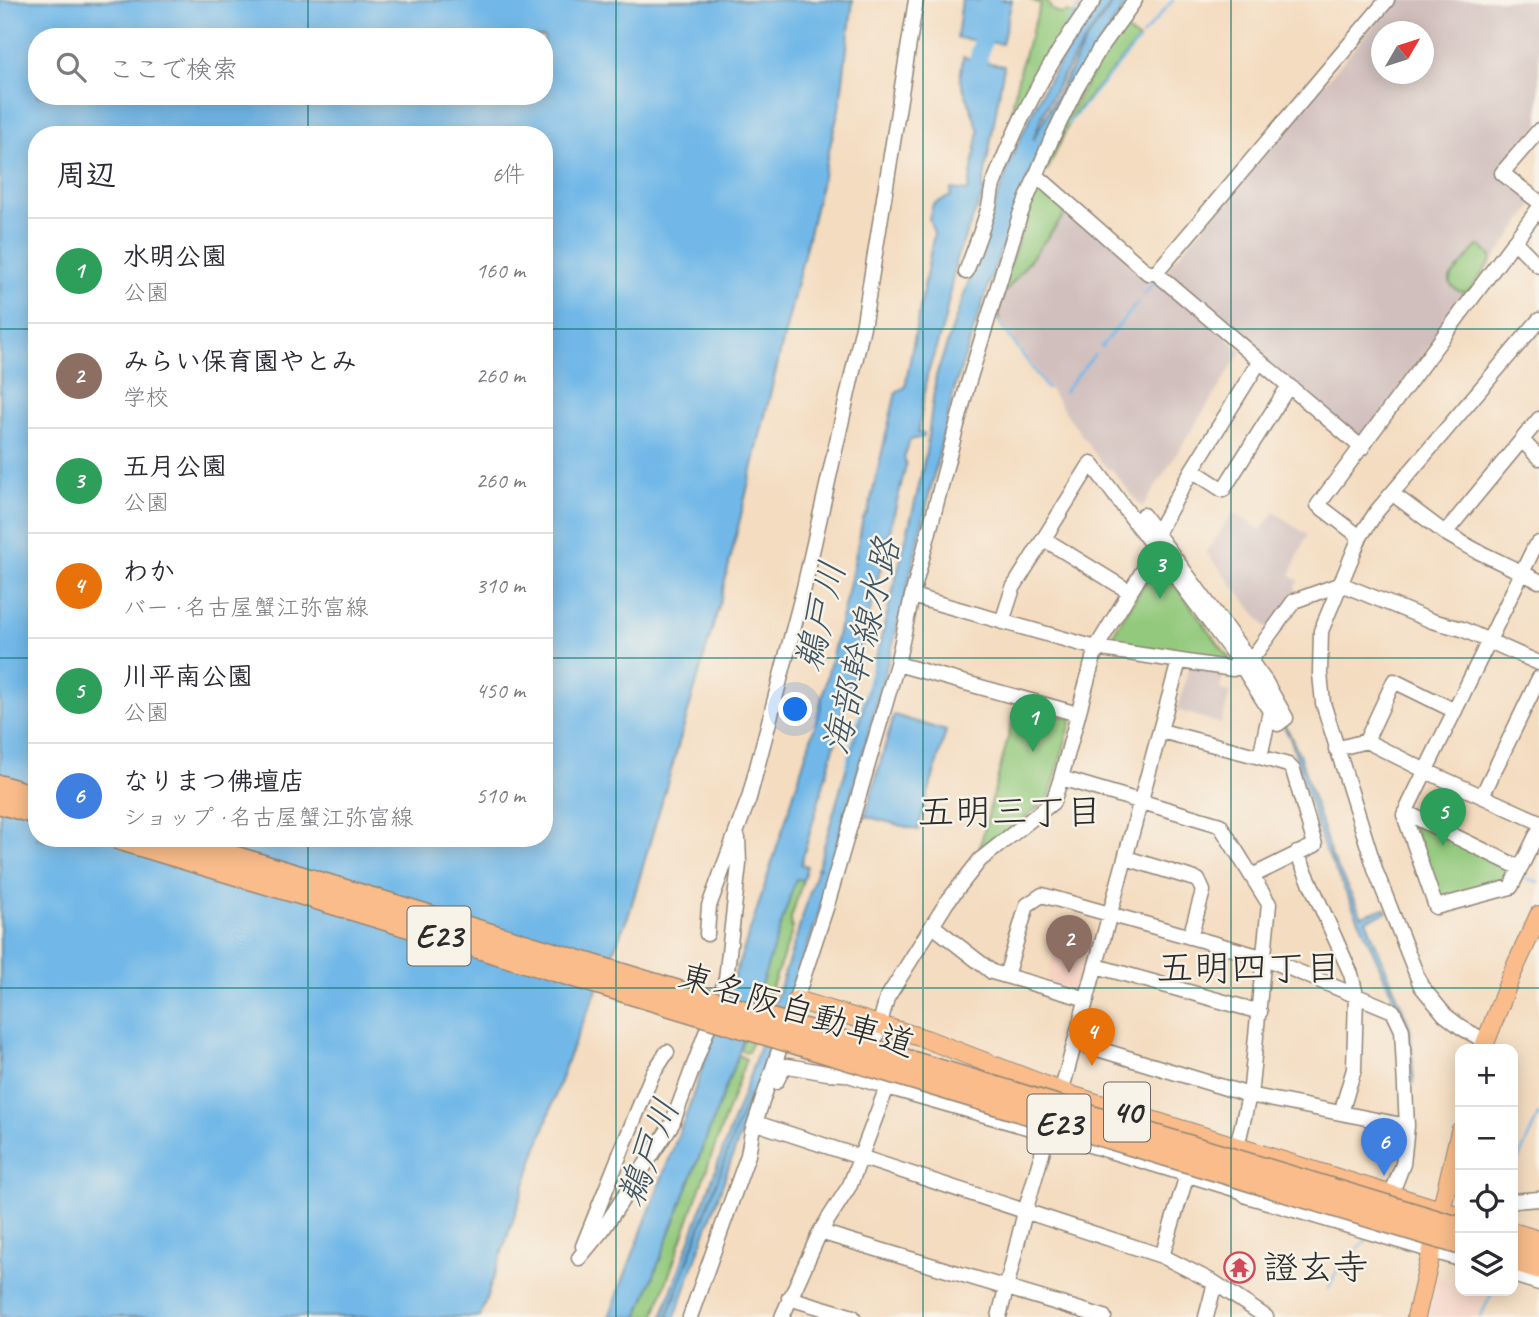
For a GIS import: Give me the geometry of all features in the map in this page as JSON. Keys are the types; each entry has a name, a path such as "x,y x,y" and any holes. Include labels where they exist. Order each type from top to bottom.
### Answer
{"highway":[{"path":"0,786 28,794"},
{"path":"0,803 28,811"},
{"name":"東名阪自動車道","path":"146,847 1455,1242"},
{"name":"東名阪自動車道","path":"203,847 1454,1214"},
{"path":"1518,1246 1539,1252"},
{"path":"1518,1262 1539,1268"}],"main road":[{"path":"1484,1044 1538,918"},
{"name":"40","path":"797,1000 984,1060 1061,1091 1454,1214"},
{"path":"1416,1317 1432,1250 1454,1214 1457,1170"},
{"path":"1516,1233 1539,1240"}],"street":[{"path":"707,934 709,906 749,798 803,592 864,322 916,0"},
{"path":"966,272 1002,164 1041,83 1076,23 1094,0"},
{"path":"690,1317 757,1129 797,1000 897,664 912,596 982,335 1020,215 1051,140 1076,89 1099,50 1135,0"},
{"path":"1156,273 1388,0"},
{"path":"1539,130 1502,173 1539,202"},
{"path":"1036,175 1148,273 1156,273 1362,448"},
{"path":"1360,537 1318,505 1539,208"},
{"path":"1514,241 1539,266"},
{"path":"1483,1044 1446,1015 1421,986 1383,892 1323,703 1320,674 1321,631 1360,537 1377,511 1539,320"},
{"path":"864,1080 887,998 947,902 980,860 1053,802 1096,648 1155,551 1157,533 1192,470 1259,362"},
{"path":"1192,470 1223,490 1289,387"},
{"path":"1446,533 1539,419"},
{"path":"1522,440 1539,458"},
{"path":"1002,622 1013,588 1091,463 1155,551 1246,664"},
{"path":"1394,494 1446,533 1539,581"},
{"path":"1143,515 1246,664 1270,711 1278,720 1260,757"},
{"path":"1044,539 1130,592"},
{"path":"1539,543 1535,546 1404,815 1436,907 1511,887 1539,830"},
{"path":"912,596 1096,648 1233,669 1246,664 1294,601 1341,584 1432,621 1462,629 1539,663"},
{"path":"999,1317 1025,1212 1180,661"},
{"path":"897,664 1078,714"},
{"path":"1482,796 1539,678"},
{"path":"1366,741 1394,681 1455,711"},
{"path":"1161,731 1288,765 1293,770 1315,845 1252,876"},
{"path":"1336,749 1366,741 1539,822"},
{"path":"1061,778 1220,825 1269,904 1250,1095 1237,1147"},
{"path":"1405,812 1520,868"},
{"path":"667,1052 652,1075 577,1261 603,1229 672,1125 726,979 739,864 738,830"},
{"path":"1297,853 1351,974 1356,995 1354,1069 1341,1113"},
{"path":"1126,859 1198,880 1203,891 1190,937"},
{"path":"1006,976 1027,905 1042,895 1265,958 1394,1011 1402,1030 1407,1126 1403,1164 1391,1195"},
{"path":"933,926 992,972 1087,999"},
{"path":"1096,966 1260,1012"},
{"path":"1075,1042 1250,1095 1407,1126"},
{"path":"757,1129 780,1070 784,1066 845,1074 1455,1257"},
{"path":"782,1317 820,1232 850,1185 887,1087"},
{"path":"757,1129 858,1158 1162,1256 1215,1283 1266,1317"},
{"path":"1247,1196 1256,1153"},
{"path":"1162,1256 1187,1175"},
{"path":"1518,1201 1539,1199"},
{"path":"820,1232 1104,1317"},
{"path":"1518,1277 1539,1283"},
{"path":"1206,1317 1215,1283"},
{"path":"789,1298 853,1317"}],"shaded area":[{"path":"1395,0 1539,0 1539,124 1499,171 1534,204 1364,437 1355,437 1163,274 1371,28 1371,84 1434,84 1434,21 1377,21"},
{"path":"1069,209 1158,279 1242,351 1142,508 1111,468 1109,470 1097,457 998,313 1004,294"},
{"path":"1233,512 1261,530 1275,512 1307,535 1290,575 1299,581 1295,587 1299,595 1270,632 1206,552"},
{"path":"1189,667 1224,672 1220,689 1230,693 1221,724 1177,710"},
{"path":"1055,953 1090,964 1082,993 1047,982"},
{"path":"1437,1275 1455,1283 1455,1296 1487,1296 1477,1317 1427,1317"}],"green space":[{"path":"1031,0 1046,0 1052,10 1077,16 1010,136 1016,85 1041,4"},
{"path":"1120,26 1139,40 1073,115 1047,171 1042,171 1058,132"},
{"path":"1040,184 1069,209 1004,294 998,313 1000,319 993,315 1036,188"},
{"path":"1481,246 1491,256 1491,261 1469,291 1456,289 1450,283 1450,278 1477,247"},
{"path":"1158,562 1232,662 1108,642"},
{"path":"1017,703 1072,719 1049,799 978,854"},
{"path":"1415,822 1512,867 1509,882 1437,897 1412,824"},
{"path":"796,878 803,880 791,918 792,932 748,1052 739,1050"},
{"path":"738,1055 746,1059 654,1317 638,1317"}],"water":[{"path":"0,0 853,0 840,105 719,606 629,914 568,1058 480,1317 0,1317"},
{"path":"962,0 1012,0 1002,44 957,38"},
{"path":"1100,0 1114,0 1068,67 1033,140 1086,41 1116,0 1129,0 1063,99 1027,180 993,272 955,386 900,618 817,920 675,1317 668,1317 749,1093 667,1317 662,1317 763,1036 817,868 821,868 818,867 862,714 917,494 926,452 936,376 1012,156 1045,86"},
{"name":"海部幹線水路","path":"963,57 1004,66 982,190 987,191 986,197 982,196 956,259 945,319 927,376 918,433 924,433 924,437 910,440 904,458 906,465 854,676 801,864 807,866 803,880 796,879 738,1055 638,1317 609,1317 687,1112 751,928 816,722 863,518 868,512 896,392 905,387 934,233 929,218 933,204 951,196 951,189 968,191 979,131 960,79"},
{"path":"894,715 946,731 918,830 865,816"},
{"path":"1285,724 1300,756 1331,855 1362,916 1385,908 1387,912 1366,920 1410,1027 1414,1083 1407,1028 1323,845 1291,740 1283,725"}],"waterway":[{"name":"鵜戸川","path":"976,82 975,74 990,0"},
{"path":"1065,30 1083,0"},
{"path":"1142,36 1173,0"},
{"path":"1068,124 1138,42"},
{"path":"1144,295 1155,281"},
{"path":"1101,347 1138,302"},
{"path":"998,320 1047,389"},
{"path":"1064,392 1094,355"},
{"name":"海部幹線水路","path":"846,767 875,659"},
{"path":"1522,877 1539,882"},
{"path":"1513,1170 1539,1114"},
{"path":"1328,1289 1339,1267 1365,1241"},
{"path":"1480,1317 1490,1296"}],"place":[{"name":"五月公園","path":"1160,599"},
{"name":"水明公園","path":"1033,752"},
{"name":"川平南公園","path":"1443,846"},
{"name":"みらい保育園やとみ","path":"1069,973"},
{"name":"わか","path":"1092,1066"},
{"name":"なりまつ佛壇店","path":"1384,1176"},
{"name":"證玄寺","path":"1240,1267"}],"district":[{"name":"五明三丁目","path":"1010,811"},
{"name":"五明四丁目","path":"1249,967"}]}
